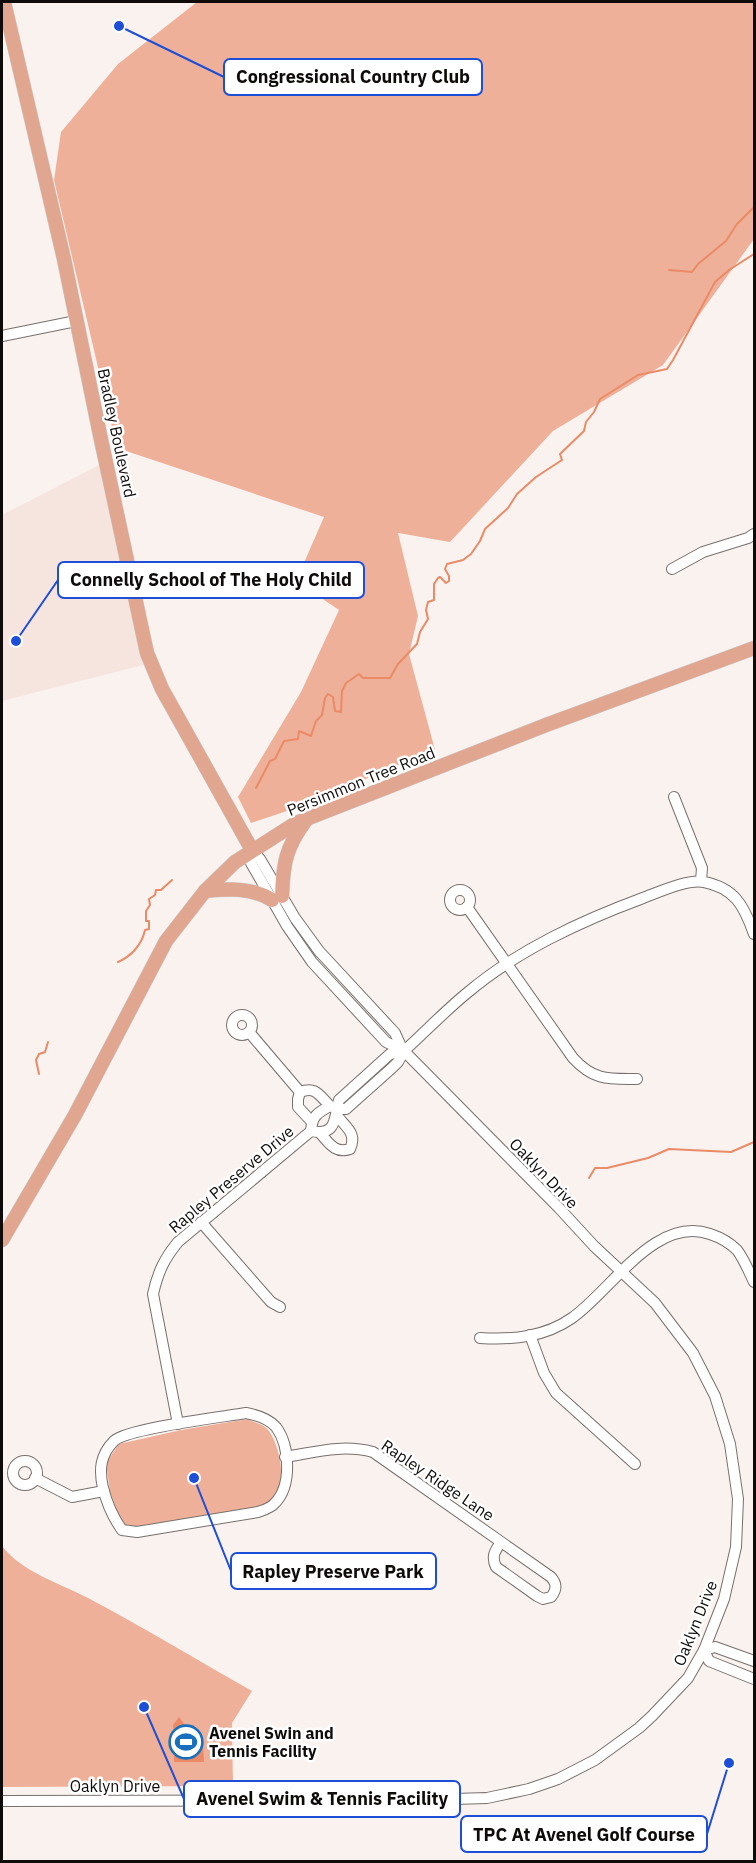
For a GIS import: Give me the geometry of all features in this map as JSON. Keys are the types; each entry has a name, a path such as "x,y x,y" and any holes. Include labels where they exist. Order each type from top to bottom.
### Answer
{"main road":[{"name":"Bradley Boulevard","path":"4,2 44,169 147,653 162,689 252,850"},
{"name":"Persimmon Tree Road","path":"2,1240 75,1115 166,941 205,891 235,862 296,823 546,725 754,648"},
{"path":"205,891 232,888 277,898 283,866 293,837 306,819"}],"street":[{"path":"2,336 76,321"},
{"path":"672,569 703,552 754,534"},
{"path":"674,797 702,868 701,881 717,886 735,896 746,912 754,934"},
{"name":"Oaklyn Drive","path":"2,1802 422,1800 487,1798 518,1791 558,1779 595,1760 639,1728 688,1678 704,1650 724,1599 736,1546 738,1499 730,1444 715,1396 693,1353 655,1303 594,1246 404,1051 386,1042 312,962 277,898 251,863 252,850"},
{"name":"Rapley Preserve Drive","path":"178,1425 153,1294 165,1257 178,1242 314,1129 332,1127 339,1100 390,1054 404,1051 468,992 507,964 549,938 610,910 672,886 701,881"},
{"path":"467,907 582,1068 603,1079 637,1079"},
{"path":"249,1032 300,1092"},
{"path":"308,1089 315,1090 335,1110 353,1134 350,1149 342,1151 335,1149 314,1129 298,1107 300,1092 308,1089"},
{"name":"Rapley Preserve Drive","path":"314,1129 318,1112 335,1110"},
{"path":"201,1222 271,1302 280,1307"},
{"path":"480,1338 506,1340 546,1332 571,1319 659,1240 680,1231 701,1231 720,1237 737,1251 754,1282"},
{"path":"530,1335 544,1373 556,1393 636,1464"},
{"path":"246,1413 261,1416 275,1426 284,1444 285,1457 287,1478 283,1494 273,1506 258,1512 137,1532 122,1530 114,1519 107,1506 100,1472 103,1455 116,1439 140,1431 246,1413"},
{"name":"Rapley Ridge Lane","path":"285,1457 344,1447 373,1452 551,1576 556,1582 556,1590 551,1597 543,1599 537,1596 496,1567 493,1559 494,1552 501,1542"},
{"path":"35,1478 72,1497 104,1491"},
{"path":"754,1661 715,1647 704,1650 709,1661 754,1679"}],"shaded area":[{"path":"197,2 754,2 754,239 663,365 553,431 450,542 398,533 418,616 409,654 435,750 296,808 251,823 238,797 301,692 339,610 296,581 324,517 117,448 54,180 61,132 118,64"},
{"path":"103,463 147,664 2,701 2,515"},
{"path":"248,1419 263,1426 269,1432 279,1455 280,1486 268,1503 141,1528 122,1524 110,1492 106,1463 119,1444 181,1430"},
{"path":"2,1546 30,1570 109,1609 252,1691 232,1723 233,1786 2,1787"},
{"name":"Avenel Swin and Tennis Facility","path":"179,1717 185,1725 194,1725 194,1738 188,1739 188,1745 203,1746 204,1762 174,1762 174,1745 184,1745 181,1732 174,1731 173,1725"}],"waterway":[{"path":"669,270 692,272 698,264 726,241 737,224 754,207"},
{"path":"256,788 284,741 298,739 299,731 311,736 316,721 322,715 328,694 333,697 335,711 341,712 342,691 346,683 359,674 363,678 390,678 398,664 417,644 420,632 428,619 426,610 428,602 434,600 434,584 440,577 446,583 449,581 445,569 447,564 463,560 471,554 485,529 508,508 517,494 536,477 562,460 560,454 584,431 586,422 600,399 638,375 667,369 715,282 754,254"},
{"path":"118,962 136,949 145,930 149,929 149,921 146,921 146,911 150,905 149,899 155,895 156,890 161,890 172,880"},
{"path":"39,1074 36,1060 39,1054 45,1052 48,1042"},
{"path":"589,1178 595,1168 607,1168 648,1158 669,1149 731,1152 754,1142"}],"place":[{"name":"Congressional Country Club","path":"119,26"},
{"name":"Connelly School of The Holy Child","path":"16,641"},
{"name":"Rapley Preserve Park","path":"194,1478"},
{"name":"Avenel Swim & Tennis Facility","path":"144,1707"},
{"name":"Avenel Swin and Tennis Facility","path":"186,1742"},
{"name":"TPC At Avenel Golf Course","path":"729,1763"}]}
